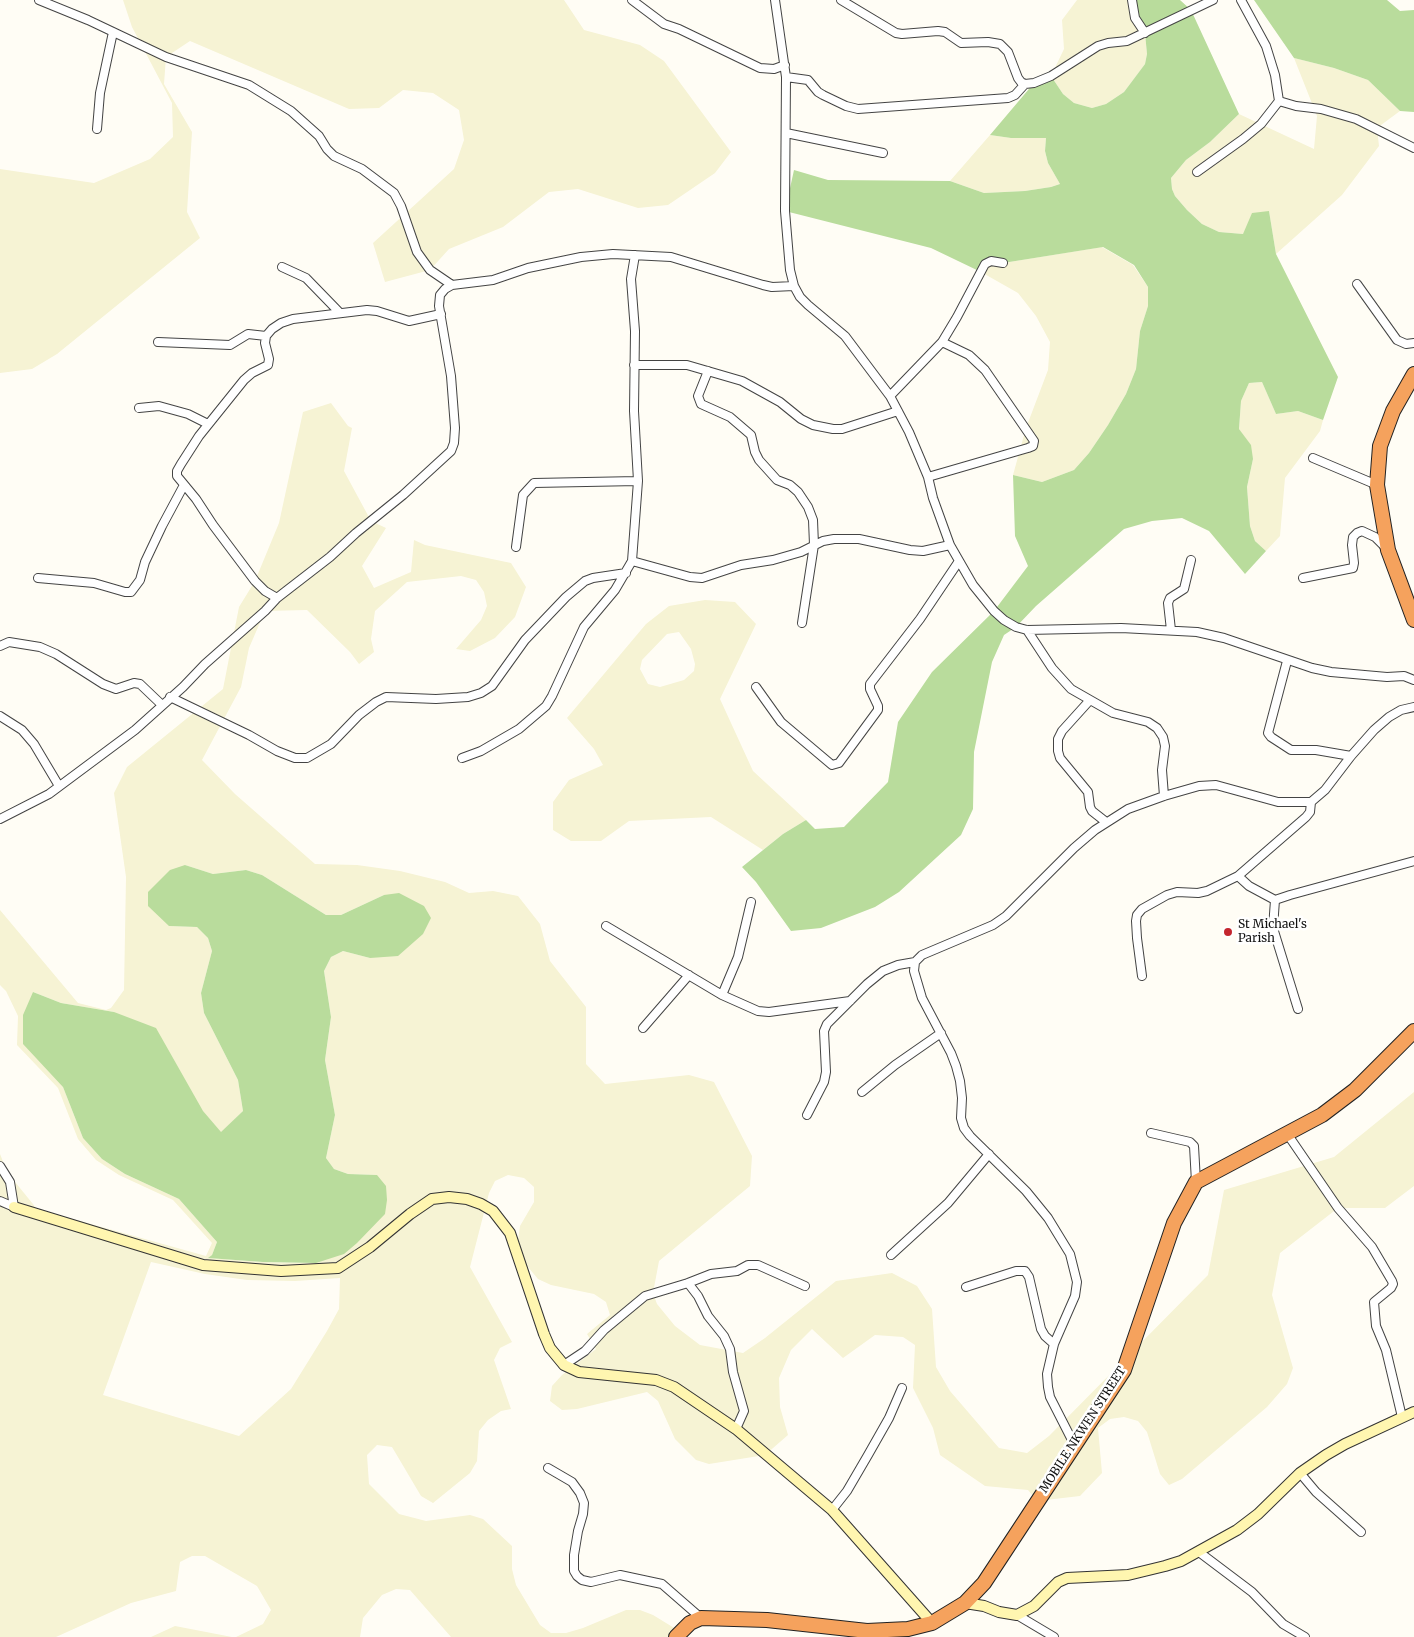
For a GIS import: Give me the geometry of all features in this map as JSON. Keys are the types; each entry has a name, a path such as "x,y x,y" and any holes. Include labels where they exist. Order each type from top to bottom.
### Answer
{"highway":[{"path":"1414,374 1394,411 1380,446 1377,485 1388,550 1414,620"},
{"path":"1196,1182 1270,1141 1288,1135 1322,1115 1355,1090 1411,1037"},
{"name":"MOBILE NKWEN STREET","path":"701,1618 767,1620 902,1633 932,1623 964,1603 984,1583 1124,1370 1174,1223 1196,1182"},
{"path":"676,1637 690,1623 701,1618"}],"street":[{"path":"39,0 88,20 166,57 249,85 291,111 319,136 334,156 362,169 394,193 401,206 417,252 430,270 452,285"},
{"path":"632,0 664,24 679,28 760,68 774,69 785,65"},
{"path":"776,0 786,77 785,211 790,270 794,286 808,306 845,336 890,396 909,432 928,477 933,498 950,545 973,584 994,611 1010,624 1027,630 1106,628 1171,630 1211,635 1331,672 1387,677 1404,676 1414,680"},
{"path":"841,0 896,33 938,31 945,32 961,43 988,42 1000,44 1008,52 1020,82 1025,84 1034,83 1051,76 1098,46 1127,41 1213,0"},
{"path":"1132,0 1135,18 1145,33"},
{"path":"1197,172 1261,124 1279,101 1275,75 1266,46 1242,0"},
{"path":"98,128 100,94 113,32"},
{"path":"786,77 808,80 823,95 846,106 858,109 1008,98 1015,95 1025,84"},
{"path":"1279,101 1296,106 1322,109 1356,119 1414,148"},
{"path":"786,133 883,153"},
{"path":"0,819 49,794 135,730 254,622 277,598 330,557 451,451 454,443 455,428 451,376 439,306 440,295 445,289 452,285 493,280 528,268 581,257 613,254 671,257 772,287 794,286"},
{"path":"462,758 481,752 519,729 546,706 584,627 615,590 632,561 638,481 634,411 635,331 631,279 635,255"},
{"path":"890,396 942,342 985,264 991,261 1003,264"},
{"path":"282,266 306,278 340,313"},
{"path":"1357,284 1398,340 1406,344 1414,343"},
{"path":"277,598 265,591 255,581 196,499 177,476 177,472 198,436 244,380 252,373 268,365 266,336 281,323 292,319 340,313 377,311 409,321 441,314"},
{"path":"158,342 230,346 248,334 266,336"},
{"path":"928,477 1028,448 1033,446 1034,441 986,370 969,355 942,342"},
{"path":"634,365 687,365 742,381 780,402 801,419 813,425 842,428 898,411"},
{"path":"708,371 698,396 701,404 730,417 751,435 759,460 777,480 790,485 798,492 813,520 814,545 802,623"},
{"path":"138,408 159,406 188,414 208,424"},
{"path":"1313,458 1377,485"},
{"path":"516,547 523,495 534,483 638,481"},
{"path":"38,578 94,583 131,592 140,580 145,562 184,485"},
{"path":"1303,578 1353,568 1352,537 1362,531 1375,537 1388,550"},
{"path":"632,561 690,577 702,578 741,565 773,560 801,552 824,541 845,538 923,551 950,545"},
{"path":"756,687 781,722 832,765 838,763 878,710 870,684 920,619 958,560"},
{"path":"1171,630 1168,603 1170,598 1184,588 1191,560"},
{"path":"170,697 249,734 277,751 295,758 307,758 331,744 359,715 386,697 460,698 480,693 492,686 525,640 566,597 585,581 626,573"},
{"path":"1027,630 1061,679 1072,689 1113,713 1148,722 1157,728 1163,737 1165,746 1162,770 1164,796"},
{"path":"0,646 9,642 40,647 56,654 103,684 116,689 134,683 140,684 162,704"},
{"path":"1287,660 1268,733 1291,750 1316,750 1351,756"},
{"path":"1090,700 1062,730 1058,739 1058,751 1060,758 1088,792 1092,811 1106,822"},
{"path":"1074,1444 1050,1397 1047,1374 1054,1344 1075,1296 1077,1282 1070,1254 1048,1218 1026,1190 964,1128 961,1118 962,1098 960,1081 951,1053 922,998 914,971 916,962 922,955 994,925 1006,916 1074,848 1106,822 1128,809 1199,786 1216,785 1278,802 1311,802 1325,790 1374,730 1389,717 1402,710 1414,707"},
{"path":"0,716 22,730 34,744 59,786"},
{"path":"1142,976 1136,921 1137,915 1142,909 1167,895 1176,892 1198,893 1206,891 1238,876 1306,817 1310,812 1311,802"},
{"path":"1275,900 1290,894 1414,861"},
{"path":"1238,876 1249,886 1275,900"},
{"path":"1275,900 1273,928 1298,1009"},
{"path":"722,995 738,957 751,902"},
{"path":"606,926 722,995 758,1011 769,1012 850,1001"},
{"path":"806,1115 824,1082 826,1072 824,1031 826,1024 883,971 898,965 916,962"},
{"path":"643,1028 689,975"},
{"path":"862,1092 895,1065 941,1033"},
{"path":"1152,1133 1190,1142 1194,1146 1196,1182"},
{"path":"1288,1135 1338,1208 1372,1248 1392,1281 1391,1288 1374,1302 1376,1326 1386,1350 1402,1417"},
{"path":"890,1255 948,1203 989,1154"},
{"path":"0,1166 10,1182 14,1207"},
{"path":"0,1201 14,1207 203,1265 281,1271 338,1268 363,1252 410,1214 432,1199 449,1197 466,1199 481,1204 493,1211 510,1233 544,1334 550,1348 564,1364 579,1372 656,1380 674,1387 736,1429 832,1510 932,1623"},
{"path":"564,1364 584,1351 604,1330 644,1296 711,1274 736,1270 748,1265 758,1265 805,1286"},
{"path":"966,1287 1016,1271 1024,1272 1029,1277 1041,1329 1045,1336 1054,1344"},
{"path":"688,1283 698,1296 708,1316 724,1336 730,1349 733,1372 744,1411 736,1429"},
{"path":"832,1510 847,1491 868,1455 902,1388"},
{"path":"1017,1615 1034,1606 1058,1582 1067,1578 1128,1575 1181,1561 1199,1552 1237,1530 1258,1514 1300,1473 1344,1444 1414,1412"},
{"path":"548,1468 572,1482 584,1503 584,1514 578,1531 574,1555 574,1571 577,1576 582,1580 591,1582 620,1576 662,1584 701,1618"},
{"path":"1300,1473 1316,1492 1361,1532"},
{"path":"1199,1552 1252,1592 1283,1624 1305,1637"},
{"path":"964,1603 1017,1615 1054,1637"}],"shaded area":[{"path":"123,0 564,0 584,30 640,45 664,61 731,152 715,173 668,205 638,208 578,189 549,192 503,227 449,249 430,270 385,282 373,243 454,169 464,140 459,110 433,93 403,90 379,108 349,109 190,41 166,57 164,84 192,132 187,212 200,238 57,354 32,369 0,373 0,169 94,183 150,159 173,137 172,103 132,27"},
{"path":"1077,0 1134,0 1145,33 1147,54 1145,64 1124,92 1106,104 1092,108 1074,103 1063,94 1051,76 1064,49 1062,20"},
{"path":"1294,58 1334,68 1368,80 1400,111 1377,128 1379,146 1342,195 1276,254 1269,211 1243,234 1219,232 1202,224 1187,210 1175,196 1171,178 1186,160 1210,142 1239,114 1314,149 1317,116"},
{"path":"990,135 1011,138 1046,138 1045,151 1048,163 1060,184 1025,191 984,193 950,181"},
{"path":"1102,247 1133,265 1148,287 1148,306 1140,331 1136,369 1126,394 1108,425 1089,453 1074,470 1042,482 1013,475 1026,428 1048,370 1050,342 1036,316 1018,293 981,272 985,264 1003,263"},
{"path":"1262,382 1276,414 1298,411 1323,420 1320,431 1285,478 1280,536 1266,551 1255,541 1250,526 1247,487 1253,459 1239,429 1241,401 1249,383"},
{"path":"331,403 348,426 352,428 344,471 371,521 386,528 362,566 374,588 411,572 414,540 425,545 511,563 526,587 515,617 495,638 470,651 456,649 481,620 487,606 484,592 476,580 461,576 407,582 375,611 371,639 374,652 359,664 350,652 307,610 265,611 249,648 241,687 202,760 235,794 315,864 357,865 400,871 445,882 469,893 493,891 518,896 540,924 550,961 586,1007 586,1064 605,1084 689,1075 714,1082 752,1156 750,1186 659,1261 653,1293 657,1304 675,1326 700,1345 743,1353 765,1338 836,1281 892,1273 917,1286 932,1309 936,1367 950,1391 999,1448 1027,1453 1049,1436 1208,1275 1224,1190 1334,1157 1414,1092 1414,1186 1385,1208 1338,1208 1280,1253 1272,1295 1293,1368 1287,1384 1267,1407 1182,1479 1169,1485 1160,1474 1147,1432 1138,1421 1124,1417 1110,1419 1098,1428 1102,1473 1080,1496 1037,1501 1028,1490 985,1486 940,1455 933,1428 913,1388 915,1345 903,1337 875,1335 843,1358 812,1329 791,1350 779,1378 780,1407 788,1435 765,1455 709,1464 696,1460 675,1439 658,1401 647,1392 577,1409 562,1410 550,1401 552,1386 562,1375 596,1349 587,1334 610,1315 606,1302 594,1294 551,1285 538,1279 528,1267 520,1254 518,1240 520,1226 534,1202 534,1187 524,1178 508,1175 495,1181 489,1193 470,1267 512,1342 500,1348 494,1360 511,1409 501,1411 488,1420 479,1431 477,1461 470,1473 433,1503 421,1496 392,1447 377,1445 367,1455 369,1484 399,1514 426,1521 470,1515 483,1519 512,1546 512,1569 516,1585 540,1625 551,1633 566,1633 626,1610 640,1610 653,1615 689,1637 451,1637 410,1590 396,1589 382,1595 363,1618 360,1637 236,1637 263,1624 271,1610 257,1586 205,1556 192,1556 180,1562 176,1591 131,1603 56,1637 0,1637 0,1154 11,1177 37,1209 206,1256 212,1243 173,1200 119,1175 96,1160 78,1139 58,1088 17,1045 18,1016 6,991 0,985 0,910 78,1003 106,1010 111,1008 124,990 126,877 114,793 127,767 223,689 239,607 255,581 279,523 303,412","holes":["185,865 213,874 246,870 262,875 326,915 341,915 384,895 370,958 343,951 331,957 324,971 331,1017 325,1060 335,1115 326,1158 334,1169 348,1174 377,1175 316,1263 209,1258 217,1242 179,1199 125,1174 102,1159 83,1138 63,1087 33,992 61,1003 114,1012 221,1133 243,1111 238,1080 204,1013 201,993 212,951 208,938 197,927 169,926","151,1262 205,1274 247,1280 295,1281 340,1278 339,1309 291,1389 239,1436 103,1395"]},
{"path":"705,600 735,602 756,624 720,699 753,771 806,820 783,834 763,850 711,817 629,821 601,841 571,841 553,830 553,802 569,780 603,765 594,749 567,718 646,624 669,606","holes":["679,632 691,649 695,664 694,671 684,680 660,687 648,684 640,669 642,660 667,634"]},
{"path":"175,1626 232,1637 151,1637"}],"green space":[{"path":"1134,0 1180,0 1191,10 1239,114 1210,142 1186,160 1171,178 1172,189 1175,196 1187,210 1202,224 1219,232 1243,234 1252,213 1269,211 1276,254 1338,377 1323,420 1298,411 1276,414 1262,382 1249,383 1241,401 1239,429 1251,445 1253,459 1247,487 1250,526 1255,541 1266,551 1245,574 1209,531 1182,518 1152,521 1124,529 1036,606 1016,627 1004,635 992,662 974,752 973,809 961,835 899,892 875,907 821,928 791,931 756,882 742,867 783,834 806,820 815,829 844,827 888,782 898,722 932,672 994,611 1028,566 1015,536 1013,475 1042,482 1074,470 1089,453 1126,394 1136,369 1140,331 1148,306 1148,287 1134,265 1103,247 1003,263 991,261 981,272 931,248 785,211 794,170 828,180 950,181 984,193 1025,191 1060,184 1048,163 1045,151 1046,138 1011,138 990,135 1034,83 1051,76 1063,94 1074,103 1092,108 1106,104 1124,92 1145,64 1147,54 1145,33 1135,18"},
{"path":"1254,0 1387,0 1400,11 1414,10 1414,112 1400,111 1368,80 1334,68 1294,58"},
{"path":"185,865 213,874 246,870 262,875 326,915 341,915 384,895 399,893 424,906 431,918 423,934 398,956 370,958 343,951 331,957 324,971 331,1017 325,1060 335,1115 326,1158 334,1169 348,1174 377,1175 386,1186 387,1200 385,1214 344,1254 316,1263 208,1258 212,1255 217,1242 179,1199 125,1174 102,1159 83,1138 63,1087 23,1044 23,1015 33,992 61,1003 114,1012 156,1028 203,1111 221,1132 243,1111 238,1080 204,1013 201,993 212,951 208,938 197,927 169,926 148,906 148,892 170,870"}],"place":[{"name":"St Michael's Parish","path":"1228,932"}]}
